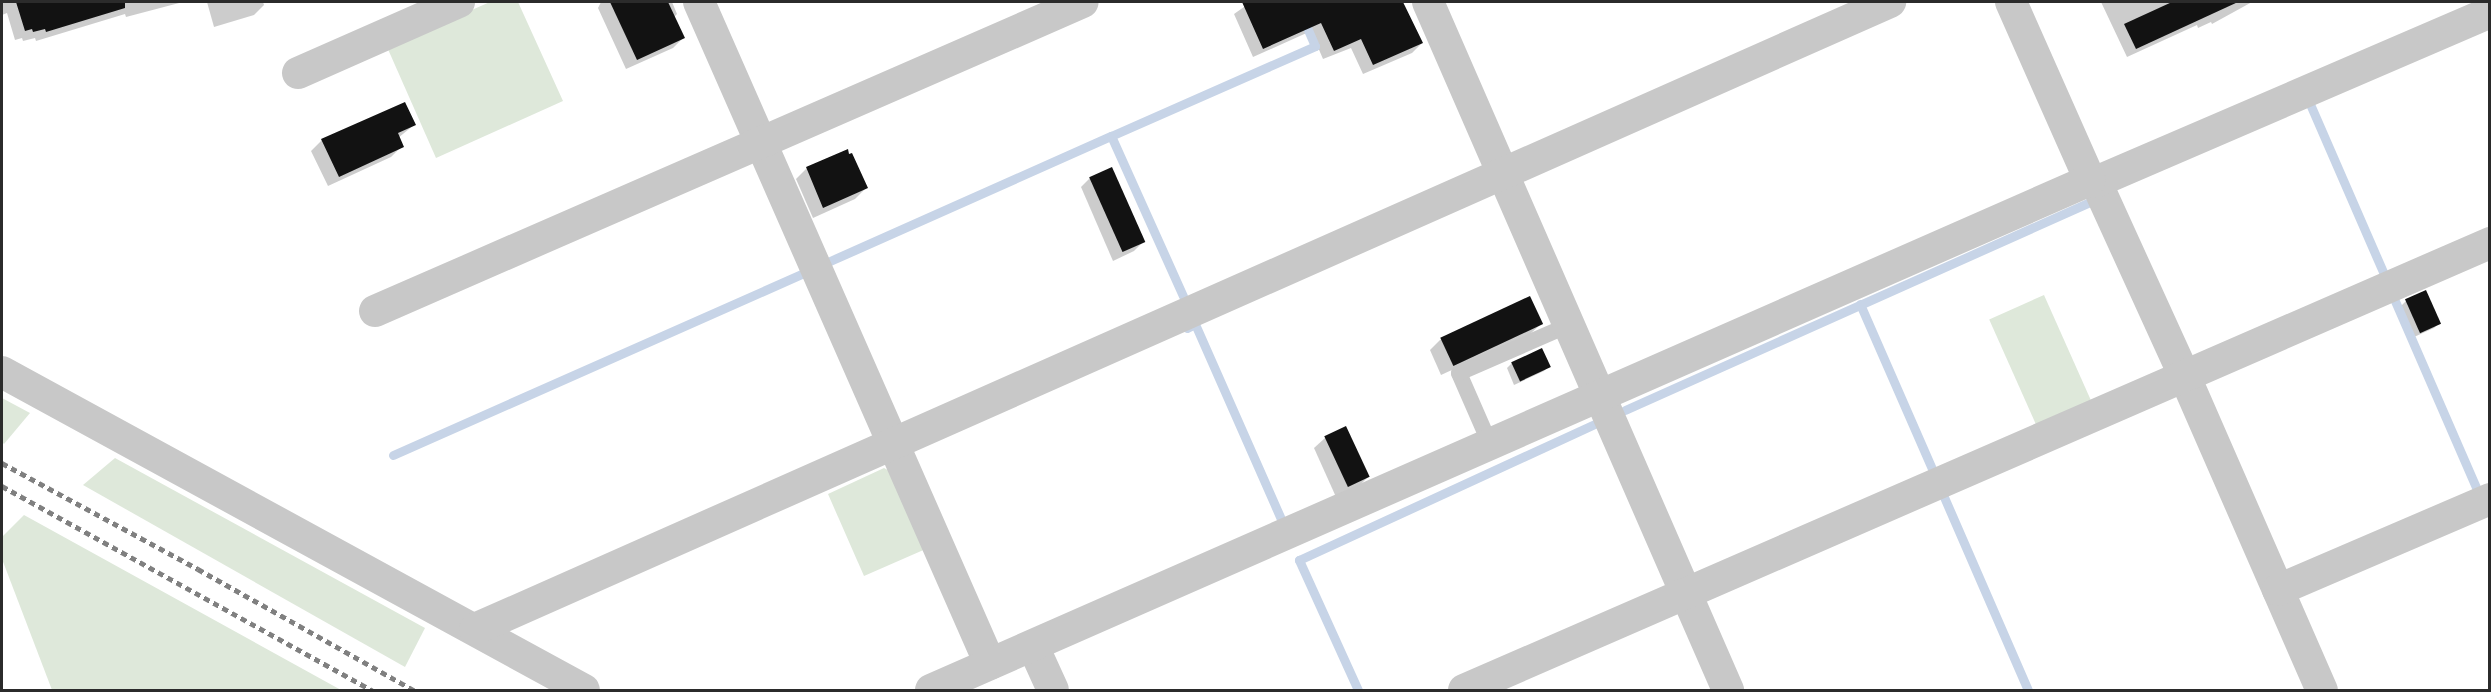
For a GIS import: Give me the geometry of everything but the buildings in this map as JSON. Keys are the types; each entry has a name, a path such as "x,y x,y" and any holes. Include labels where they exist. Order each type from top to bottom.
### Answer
{"street":[{"path":"298,73 459,2"},
{"path":"699,2 990,664"},
{"path":"375,311 1083,2"},
{"path":"1428,2 1728,690"},
{"path":"475,629 1890,2"},
{"path":"2011,2 2185,377 2322,690"},
{"path":"931,690 2093,181 2490,12"},
{"path":"1464,690 2490,243"},
{"path":"2,372 584,690"},
{"path":"2278,590 2490,498"},
{"path":"1033,646 1053,690"}],"lane":[{"path":"1490,444 1459,373 1569,325"}],"green space":[{"path":"490,2 518,2 563,101 436,158 387,47"},
{"path":"2044,295 2092,403 2037,427 1989,319"},
{"path":"2,398 30,413 4,444 2,442"},
{"path":"115,458 425,628 405,667 83,485"},
{"path":"884,468 895,474 928,548 864,576 828,494"},
{"path":"24,515 341,690 52,690 2,559 2,537"}],"waterway":[{"path":"1183,296 1111,136 1315,46 1296,2"},
{"path":"2310,104 2383,272"},
{"path":"830,261 1111,136"},
{"path":"1625,410 2090,202"},
{"path":"393,455 806,272"},
{"path":"2395,301 2478,492"},
{"path":"1860,304 1933,471"},
{"path":"1187,328 1195,324 1281,519"},
{"path":"1358,690 1299,560 1595,424"},
{"path":"1944,497 2028,690"}],"railway":[{"path":"2,463 414,690"},
{"path":"2,486 372,690"}]}
